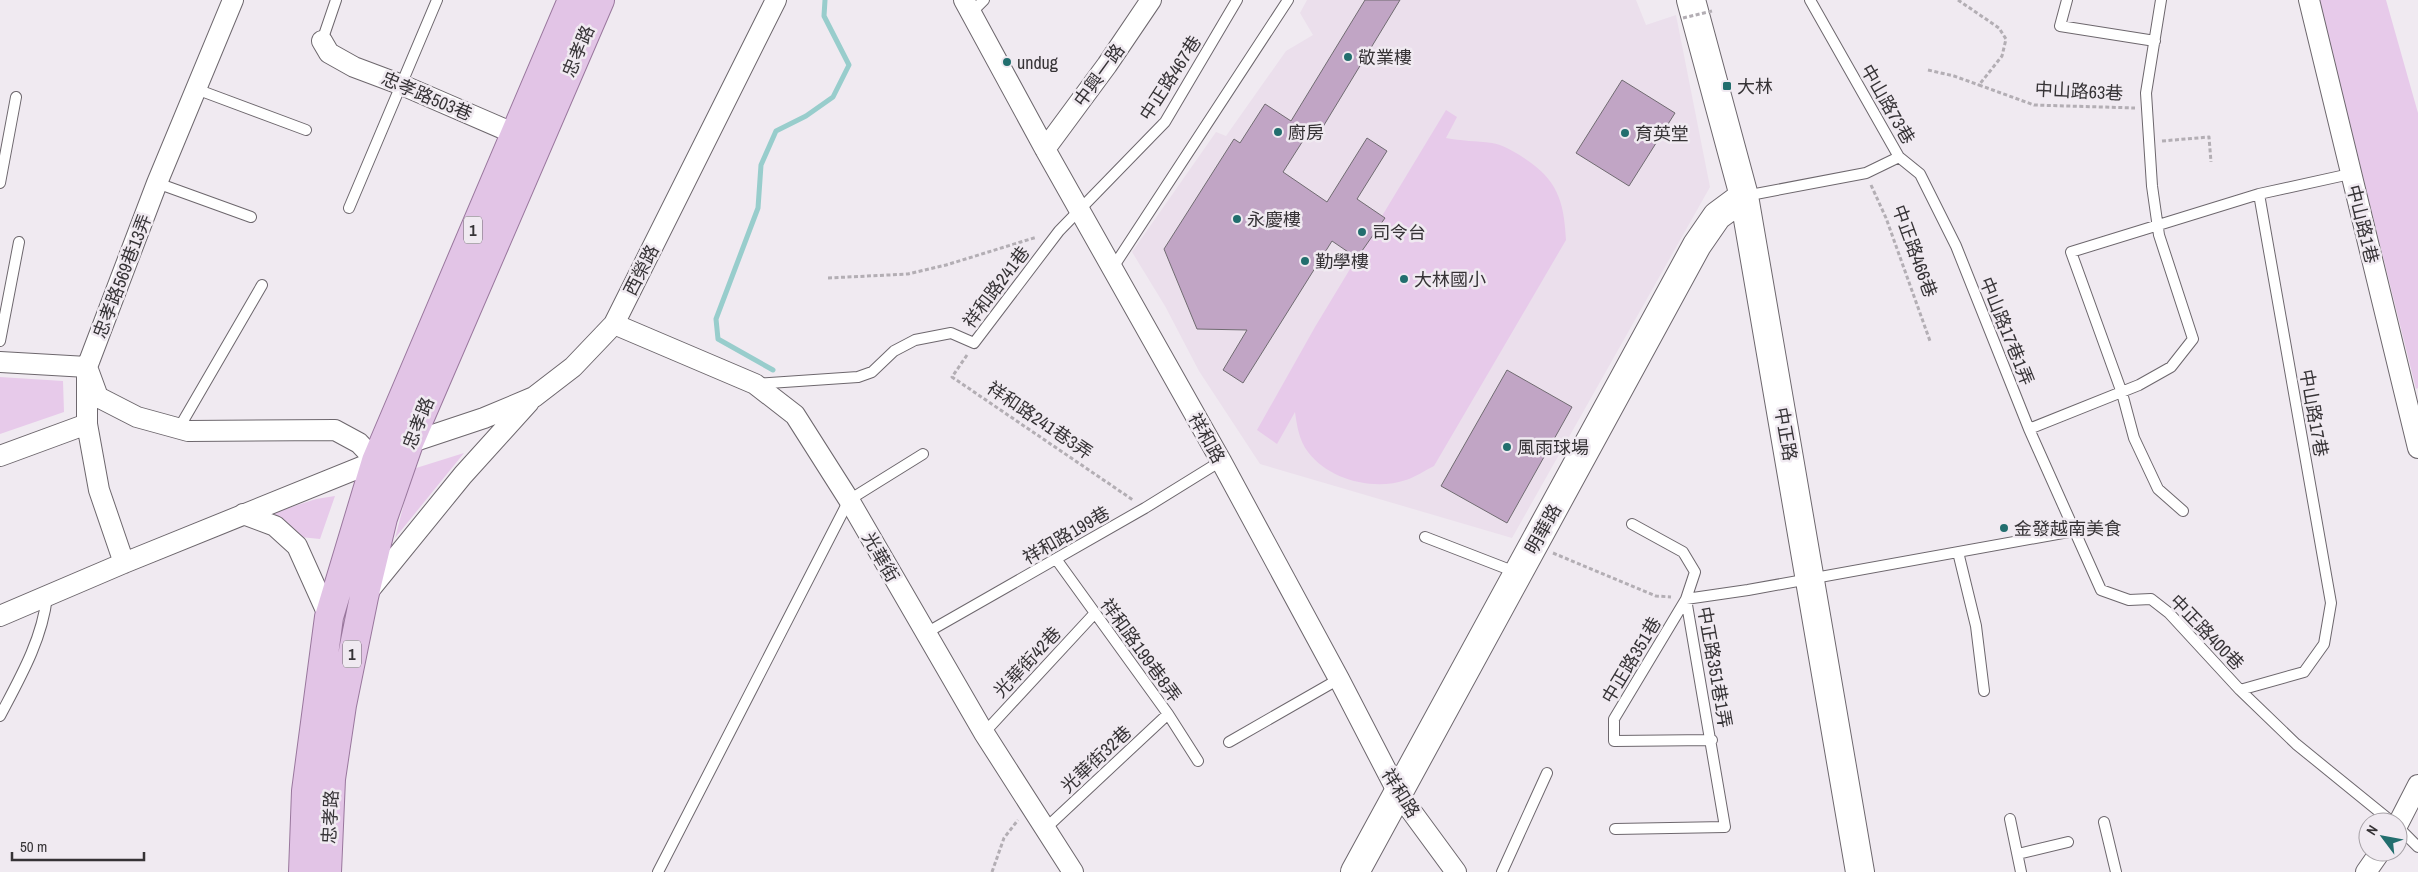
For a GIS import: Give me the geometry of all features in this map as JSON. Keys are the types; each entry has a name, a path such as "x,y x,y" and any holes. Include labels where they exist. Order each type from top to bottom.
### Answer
{"main road":[{"name":"忠孝路","path":"327,872 331,779 342,705 364,597 383,518 409,443 526,139 572,0"},
{"name":"忠孝路","path":"303,872 306,792 330,618 376,461 526,139 600,0"}],"street":[{"name":"忠孝路569巷13弄","path":"124,563 99,490 87,424 87,367 157,183 233,0"},
{"name":"西榮路","path":"0,616 124,563 376,461 409,443 484,418 534,397 573,367 614,324 776,0"},
{"name":"中興一路","path":"1045,149 1107,65 1151,0"},
{"name":"中山路1巷","path":"2309,0 2418,448"},
{"name":"祥和路","path":"973,4 1045,149 1339,679 1398,793 1456,872"},
{"name":"中正路","path":"1695,10 1744,196 1860,872"},
{"name":"忠孝路503巷","path":"322,40 329,53 354,67 402,85 526,139"},
{"name":"明華路","path":"1355,872 1697,245 1717,216 1744,196"},
{"name":"光華街","path":"614,324 755,384 795,415 849,500 984,733 1073,872"},
{"path":"0,362 87,367 98,397 137,417 188,431 335,430 359,443 376,461"},
{"path":"364,597 463,475 534,397"},
{"path":"0,456 87,424"},
{"path":"244,514 275,526 297,546 330,618"},
{"path":"2405,812 2418,785"}],"lane":[{"path":"322,40 336,0"},
{"path":"349,208 437,0"},
{"name":"中正路467巷","path":"1078,209 1097,193 1165,122 1237,0"},
{"path":"1112,269 1288,0"},
{"name":"中山路73巷","path":"1810,0 1899,158 1920,174 1956,246"},
{"path":"2067,0 2060,26 2155,41"},
{"path":"2029,429 2122,393 2171,368 2193,339 2158,226 2152,186 2146,93 2161,0"},
{"path":"196,89 306,130"},
{"path":"0,184 16,97"},
{"path":"1744,196 1866,173 1899,158"},
{"path":"2183,510 2158,489 2134,438 2122,393 2071,252 2259,194 2350,174"},
{"path":"157,183 251,217"},
{"name":"中山路17巷","path":"2240,690 2304,672 2324,644 2331,604 2259,194"},
{"name":"祥和路241巷","path":"755,384 858,377 872,372 894,350 915,340 951,333 974,344 1059,231 1078,209"},
{"path":"0,341 19,242"},
{"name":"中山路17巷1弄","path":"1956,246 2029,429 2074,531"},
{"path":"179,428 262,285"},
{"path":"658,872 849,500 923,454"},
{"name":"祥和路199巷","path":"926,632 1145,508 1220,462"},
{"name":"中正路351巷","path":"1614,741 1614,719 1686,599 1695,572 1683,552 1632,524"},
{"path":"1686,599 2074,531"},
{"name":"中正路400巷","path":"2074,531 2101,590 2130,600 2151,599 2169,613 2240,690 2296,744 2380,812"},
{"path":"1425,537 1518,574"},
{"path":"1958,552 1976,626 1984,691"},
{"name":"祥和路199巷8弄","path":"1056,559 1168,714 1198,761"},
{"path":"0,716 27,663 44,621 47,597"},
{"name":"中正路351巷1弄","path":"1615,829 1725,827 1712,740 1686,599"},
{"name":"光華街42巷","path":"984,733 1095,613"},
{"path":"1229,742 1339,679"},
{"name":"光華街32巷","path":"1046,828 1168,714"},
{"name":"中正路351巷1弄","path":"1614,741 1712,740"},
{"path":"1502,872 1547,773"},
{"path":"2010,818 2021,872"},
{"path":"2104,822 2116,872"},
{"path":"2408,836 2418,847"},
{"path":"2018,854 2068,842"}],"path":[{"path":"1958,0 1999,28 2006,39 2002,56 1979,85"},
{"name":"中山路63巷","path":"1928,70 1954,76 2034,105 2147,108"},
{"path":"2149,143 2209,137 2212,162"},
{"name":"中正路466巷","path":"1866,173 1886,218 1930,341"},
{"path":"828,278 908,274 946,265 1059,231"},
{"name":"祥和路241巷3弄","path":"974,344 952,377 1145,508"},
{"path":"1534,545 1656,596 1686,599"},
{"path":"992,872 1004,838 1030,804"}],"shaded area":[{"name":"大林國小","path":"1307,0 1636,0 1646,25 1676,15 1710,187 1512,538 1260,464 1199,371 1165,306 1132,252 1216,132 1226,136 1286,51 1313,35 1300,13"},
{"path":"2319,0 2386,0 2418,113 2418,388 2416,389"},
{"path":"1446,110 1457,117 1446,138 1499,145 1521,156 1543,172 1556,190 1560,201 1566,240 1434,466 1410,479 1393,483 1380,484 1353,481 1328,470 1308,452 1300,438 1295,412 1277,444 1257,430 1315,327"},
{"path":"0,377 63,381 64,412 0,434"},
{"path":"464,453 395,538 413,469"},
{"path":"335,496 320,539 300,537 288,523 273,513 316,499"}],"building":[{"path":"1365,0 1400,0 1321,130 1313,125 1283,172 1327,202 1367,138 1387,151 1357,199 1385,218 1357,258 1332,241 1243,383 1223,370 1247,330 1197,329 1164,249 1234,139 1240,143 1265,104 1291,121"},
{"name":"育英堂","path":"1622,80 1675,113 1629,186 1576,153"},
{"name":"風雨球場","path":"1507,370 1572,407 1507,523 1441,486"}],"waterway":[{"path":"773,370 718,339 716,319 758,208 761,165 776,131 806,116 833,97 849,65 824,16 825,0"}],"place":[{"name":"敬業樓","path":"1348,57"},
{"name":"undug","path":"1007,62"},
{"name":"大林","path":"1727,86"},
{"name":"廚房","path":"1278,132"},
{"name":"育英堂","path":"1625,133"},
{"name":"永慶樓","path":"1237,219"},
{"name":"司令台","path":"1362,232"},
{"name":"勤學樓","path":"1305,261"},
{"name":"大林國小","path":"1404,279"},
{"name":"風雨球場","path":"1507,447"},
{"name":"金發越南美食","path":"2004,528"}]}
